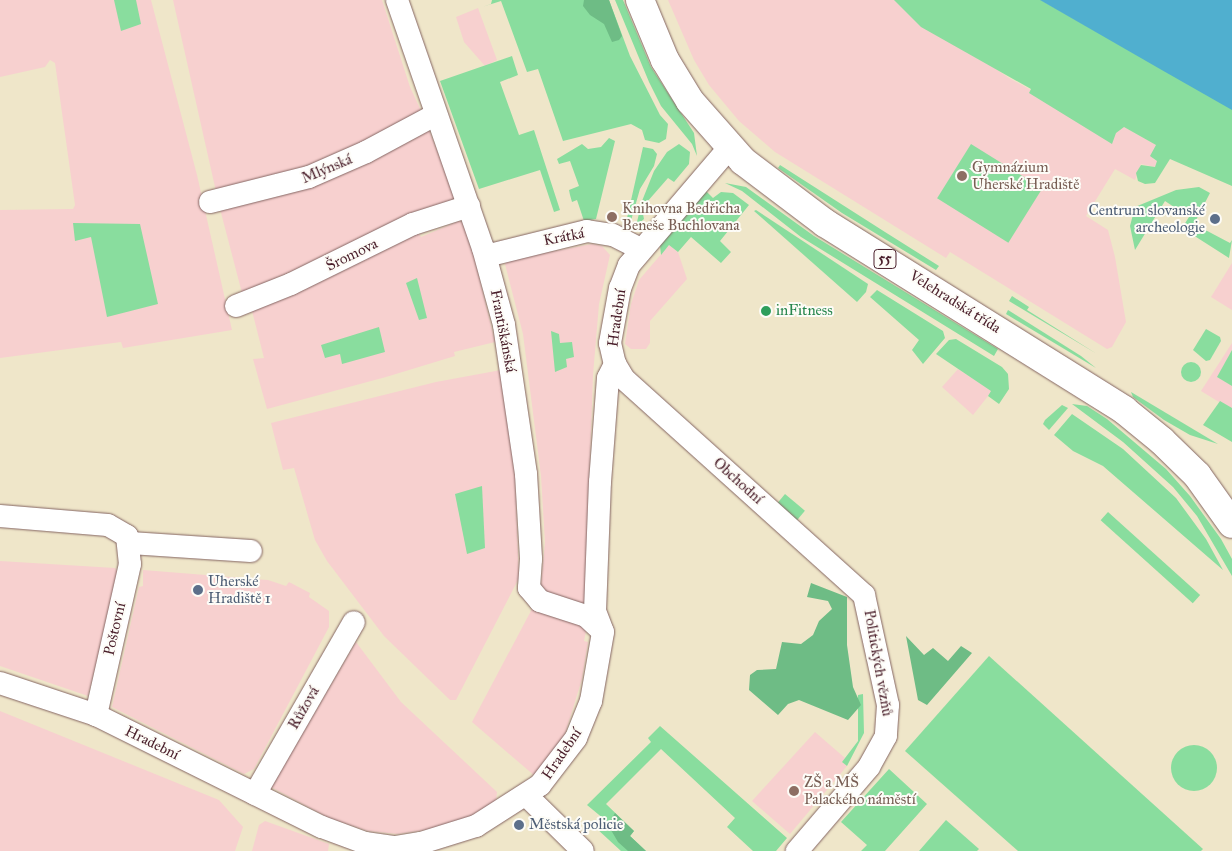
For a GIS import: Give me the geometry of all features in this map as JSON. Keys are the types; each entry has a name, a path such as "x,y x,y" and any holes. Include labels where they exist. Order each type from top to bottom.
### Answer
{"main road":[{"name":"Velehradská třída","path":"640,0 677,81 729,148 775,188 825,223 1124,410 1162,441 1197,476 1232,524"}],"street":[{"name":"Františkánská","path":"398,0 435,115 486,256 509,352 525,465 531,559 529,588 540,601 586,616 603,632"},
{"name":"Mlýnská","path":"210,202 303,179 366,152 435,115"},
{"name":"Hradební","path":"0,683 96,715 322,827 365,843 389,847 421,843 459,834 527,796 540,785 576,738 591,701 603,632 595,611 600,482 608,378 615,364 610,342 616,302 624,275 641,249 729,148"},
{"name":"Šromova","path":"236,306 290,284 414,224 469,206"},
{"name":"Krátká","path":"486,256 587,232 613,235 641,249"},
{"name":"Obchodní","path":"615,364 624,379 864,595"},
{"path":"0,516 108,525 120,530 130,543 250,551"},
{"name":"Poštovní","path":"96,715 130,564 130,543"},
{"name":"Politických vězňů","path":"797,851 869,767 886,736 888,705 864,595"},
{"name":"Růžová","path":"255,794 354,622"},
{"path":"527,796 583,851"}],"shaded area":[{"path":"0,0 151,0 197,175 232,330 123,348 121,342 0,358 0,210 73,209 75,205 55,63 50,60 45,67 0,77"},
{"path":"173,0 382,0 410,87 423,115 368,148 217,196"},
{"name":"Gymnázium Uherské Hradiště","path":"668,0 896,0 1009,78 1031,90 1052,86 1156,145 1153,159 1157,161 1155,167 1141,164 1135,180 1115,169 1086,216 1108,230 1115,257 1126,322 1112,347 1107,349 950,252 946,258 775,152 739,121 709,85 694,60"},
{"path":"478,8 497,60 485,66 464,42 456,17"},
{"path":"427,125 457,200 242,293 219,205"},
{"path":"459,221 463,222 474,256 495,342 454,352 455,356 386,377 267,409 253,359 264,358 251,307 416,229 421,237"},
{"path":"592,244 602,246 610,255 599,304 593,375 585,602 581,604 545,594 541,586 545,542 541,476 523,334 505,264 508,260"},
{"path":"669,245 678,252 687,279 650,321 650,343 646,349 631,349 625,344 631,304 639,280"},
{"path":"1232,263 1232,310 1211,297"},
{"path":"1232,343 1232,410 1201,391"},
{"path":"958,369 992,391 973,415 942,387"},
{"path":"501,370 515,476 519,578 456,700 450,700 384,636 327,561 315,540 294,468 283,470 271,423 436,382"},
{"path":"0,561 115,568 119,574 88,696 0,666"},
{"path":"143,570 268,580 286,586 289,582 310,593 309,597 329,611 329,627 254,769 244,774 112,707 139,587 143,586"},
{"path":"533,607 587,626 584,641 588,642 582,679 565,734 536,777 472,722"},
{"path":"356,642 401,702 497,792 496,801 454,826 397,834 368,831 329,818 271,787"},
{"path":"0,711 219,800 243,827 235,851 0,851"},
{"name":"ZŠ a MŠ Palackého náměstí","path":"815,732 845,758 842,762 847,766 790,834 752,801"},
{"path":"265,821 329,844 328,851 252,851 259,825"}],"green space":[{"path":"114,0 136,0 141,24 121,31"},
{"path":"492,0 609,0 630,56 660,115 668,124 666,139 659,143 645,140 642,130 631,124 563,141 538,69 527,72 501,1 482,7 491,4"},
{"path":"584,0 609,0 622,36 619,40 612,42 604,24 590,15 583,6"},
{"path":"615,0 623,0 651,67 694,133 697,156 692,144 661,106"},
{"path":"894,0 1041,0 1232,109 1232,186 1170,159 1155,183 1145,184 1138,181 1136,173 1141,165 1155,167 1157,161 1150,156 1156,145 1124,127 1116,133 1112,144 1029,93 1031,89 921,27"},
{"path":"512,56 518,75 500,82 519,135 534,130 560,210 554,212 540,170 479,189 440,81"},
{"path":"609,138 615,141 596,219 584,221 577,200 572,202 570,195 569,190 579,186 570,161 559,164 557,159 582,144 588,149 601,147"},
{"path":"679,144 690,152 689,164 674,182 668,178 647,202 642,209 644,219 636,226 642,201 654,171 667,152"},
{"path":"971,144 1042,189 1008,243 937,198"},
{"path":"643,147 653,149 657,154 654,166 640,189 630,224 625,227"},
{"path":"780,165 939,266 936,270 842,213 778,168"},
{"path":"725,183 746,187 814,236 998,349 994,356 801,237 742,191"},
{"path":"1199,187 1210,193 1194,224 1230,243 1232,240 1229,258 1182,228 1189,217 1165,201 1135,250 1130,226 1135,207 1176,190"},
{"path":"706,191 713,198 721,192 733,193 749,205 720,241 731,252 721,263 691,237 678,252 669,245 661,255 660,245"},
{"path":"756,210 868,284 866,292 857,302 754,211"},
{"path":"73,223 140,224 158,304 107,317 91,237 75,241"},
{"path":"417,278 427,318 419,320 406,283"},
{"path":"877,290 943,331 945,338 923,364 912,350 919,340 870,297"},
{"path":"1012,296 1029,307 1027,310 1097,354 1009,301"},
{"path":"1008,310 1081,356 1096,368 1006,314"},
{"path":"379,327 385,352 342,364 340,354 325,358 321,345"},
{"path":"1206,329 1220,337 1221,341 1210,360 1206,361 1193,350"},
{"path":"551,331 559,334 560,343 572,342 574,357 566,359 567,367 555,372"},
{"path":"956,339 1002,367 1008,374 1009,389 999,404 988,396 991,391 936,354 949,340"},
{"path":"1232,350 1232,386 1217,377"},
{"path":"1191,362 1198,365 1201,372 1198,379 1191,382 1184,379 1181,372 1184,365"},
{"path":"1131,392 1218,444 1190,435 1164,420 1133,397"},
{"path":"1220,401 1232,408 1232,442 1203,425"},
{"path":"1072,404 1087,406 1107,419 1166,469 1190,496 1221,539 1232,559 1232,576 1197,516 1173,487 1123,442"},
{"path":"1062,405 1068,408 1049,430 1043,424 1045,420"},
{"path":"1072,414 1123,449 1176,498 1206,539 1223,570 1103,466 1073,451 1054,435"},
{"path":"482,486 485,548 467,554 455,494"},
{"path":"785,494 805,511 797,521 777,504"},
{"path":"1108,512 1200,595 1193,603 1101,520"},
{"path":"811,583 847,597 847,645 853,687 861,705 848,720 799,700 788,704 778,715 749,690 750,675 757,670 776,669 782,642 801,644 813,635 819,621 832,609 828,601 807,597"},
{"path":"906,636 924,655 933,648 948,661 961,646 972,653 927,705 918,700"},
{"path":"989,656 1203,849 1201,851 1018,851 905,751"},
{"path":"863,694 864,733 847,766 842,762 858,741 858,695"},
{"path":"660,726 787,838 776,851 753,851 727,827 735,818 661,749 606,804 634,831 630,836 646,851 621,851 596,828 604,819 587,805 651,742 648,738"},
{"path":"1189,745 1199,745 1213,755 1217,768 1213,781 1207,787 1199,791 1189,791 1175,781 1171,773 1171,763 1181,749"},
{"path":"889,769 927,804 885,851 861,851 867,845 841,822"},
{"path":"615,813 634,831 630,836 646,851 628,851 618,842 608,825"},
{"path":"946,820 979,849 977,851 919,851"}],"water":[{"path":"1040,0 1232,0 1232,110 1160,69"}],"place":[{"name":"Gymnázium Uherské Hradiště","path":"962,176"},
{"name":"Knihovna Bedřicha Beneše Buchlovana","path":"612,217"},
{"name":"Centrum slovanské archeologie","path":"1215,219"},
{"name":"inFitness","path":"766,311"},
{"name":"Uherské Hradiště 1","path":"198,590"},
{"name":"ZŠ a MŠ Palackého náměstí","path":"794,791"},
{"name":"Městská policie","path":"519,825"}]}
